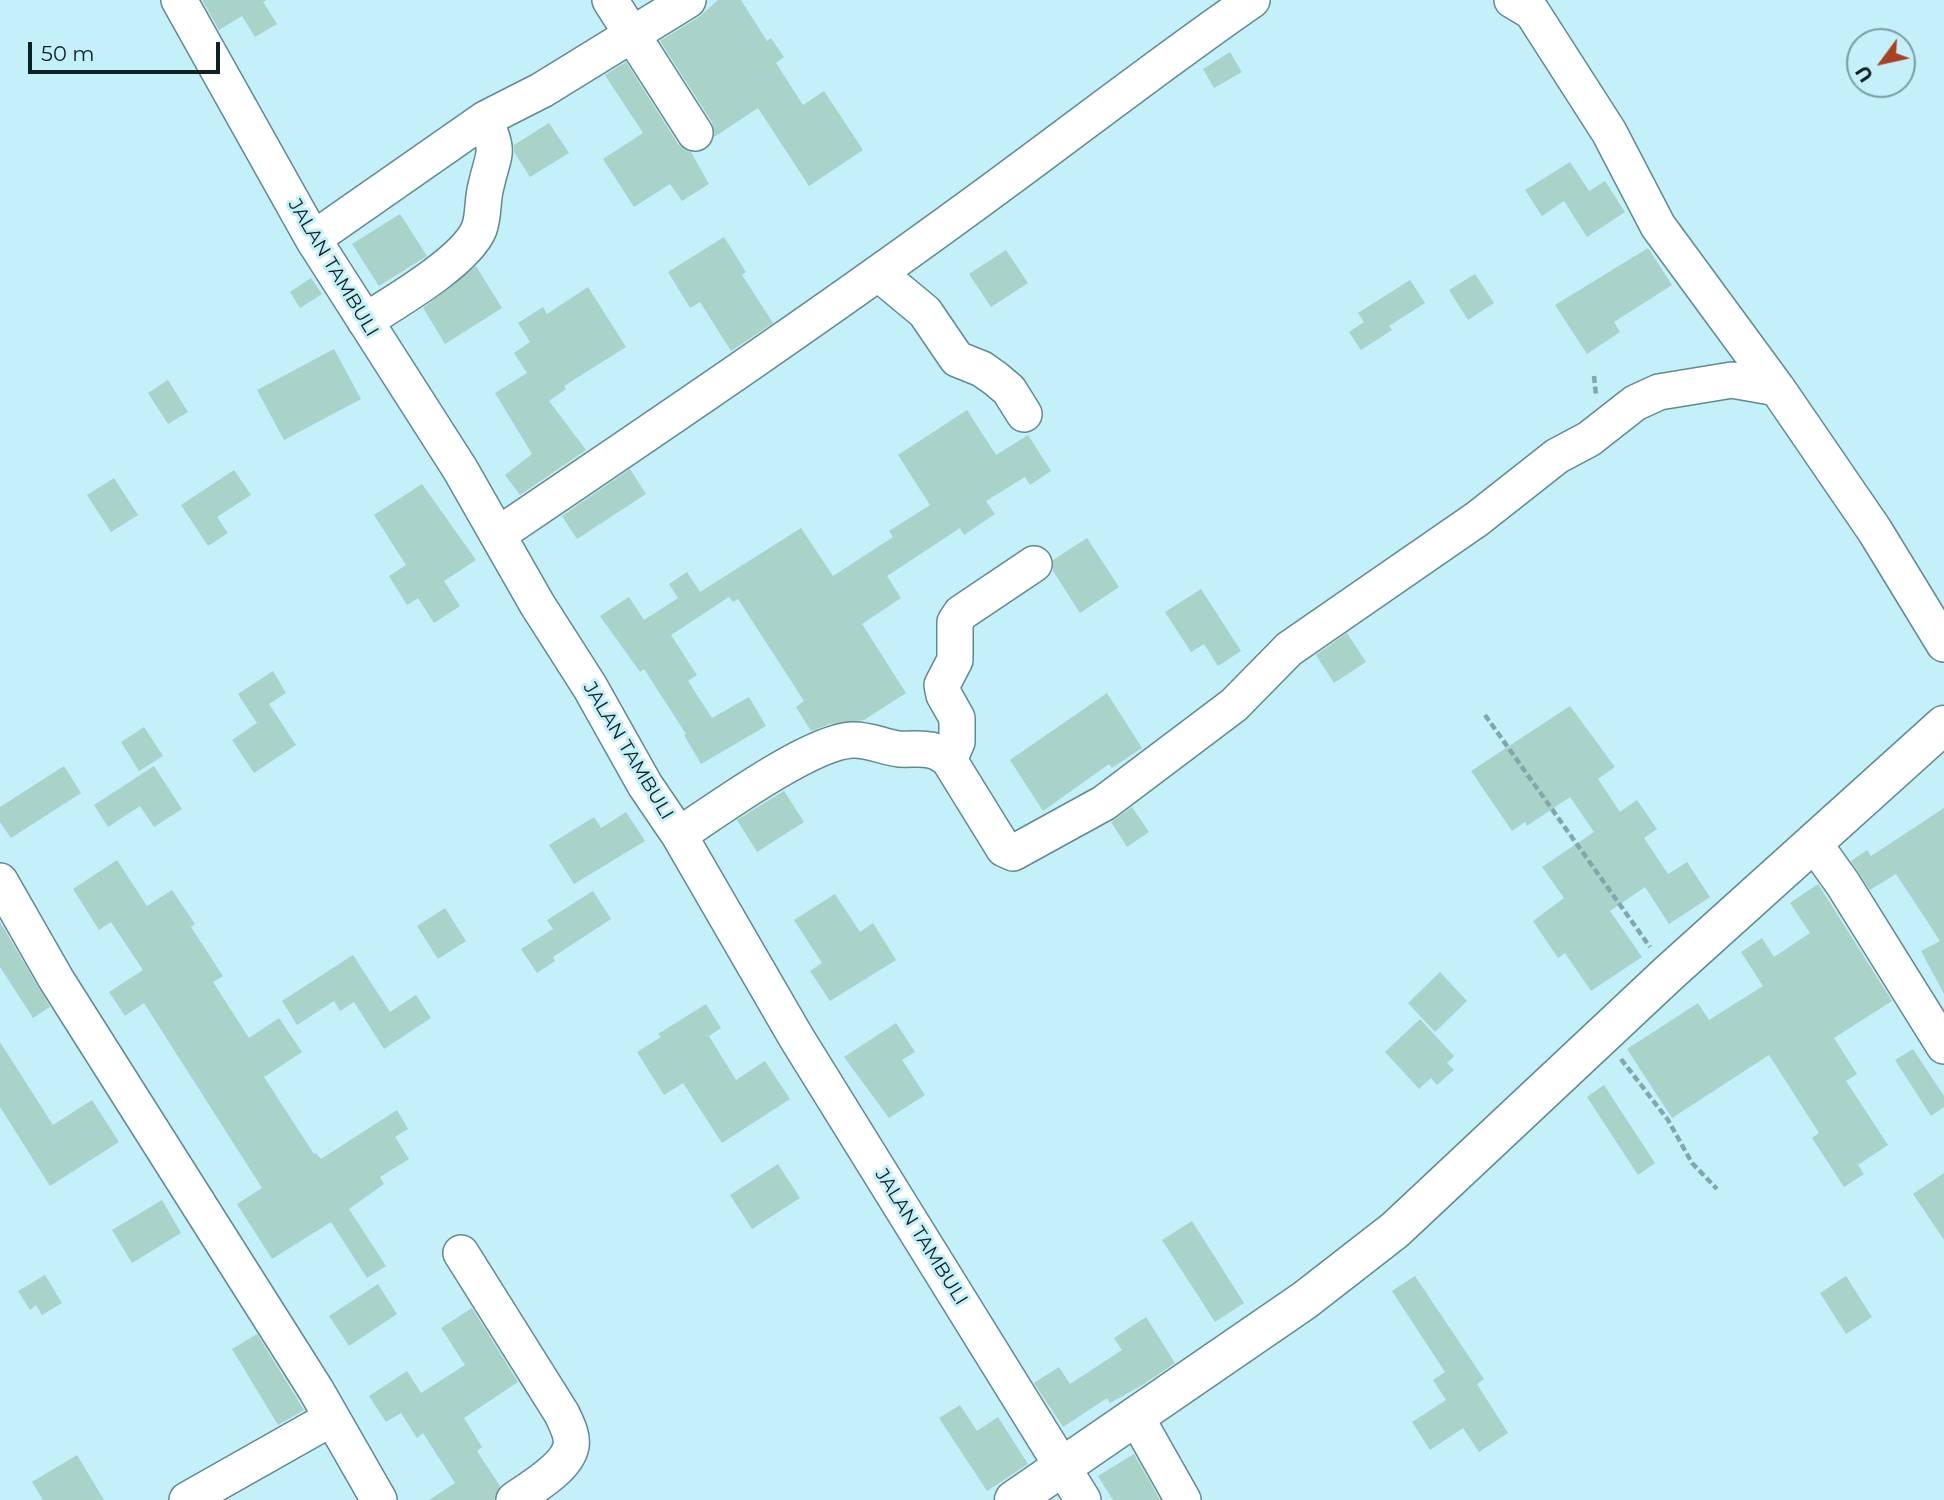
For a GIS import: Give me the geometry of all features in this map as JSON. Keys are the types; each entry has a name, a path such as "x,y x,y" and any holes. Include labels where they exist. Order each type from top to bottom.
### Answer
{"main road":[{"path":"1014,1500 1305,1300 1395,1230 1669,973 1944,725"}],"street":[{"name":"JALAN TAMBULI","path":"178,0 313,239 499,534 537,604 590,687 645,785 679,835 796,1037 1083,1500"},
{"path":"610,0 695,133"},
{"path":"313,239 485,119 542,90 688,0"},
{"path":"499,534 878,273 1005,182 1154,68 1252,0"},
{"path":"1512,0 1532,12 1609,132 1658,226 1777,388 1875,531 1944,644"},
{"path":"365,321 415,289 466,248 479,229 485,188 497,148 485,119"},
{"path":"878,273 925,312 957,359 982,369 996,379 1009,390 1024,414"},
{"path":"679,835 780,770 838,742 854,739 881,747 938,750 949,760 1004,849 1013,853 1104,803 1234,705 1289,649 1477,519 1557,456 1589,439 1635,403 1659,392 1731,380 1777,388"},
{"path":"949,760 959,732 957,718 942,685 955,660 955,622 961,613 1034,564"},
{"path":"1813,842 1843,884 1944,1046"},
{"path":"0,881 56,979 200,1203 379,1500"},
{"path":"461,1253 562,1414 571,1437 571,1448 562,1461 514,1500"},
{"path":"1135,1415 1183,1500"},
{"path":"187,1500 332,1418"}],"path":[{"path":"1486,715 1669,973"},
{"path":"1603,1036 1668,1120 1692,1163 1717,1189"}],"building":[{"path":"202,0 267,0 263,2 277,24 255,37 242,16 219,30"},
{"path":"718,0 741,0 767,41 771,38 784,57 776,63 803,105 824,91 863,150 809,186 758,108 714,137 712,122 660,41 699,17"},
{"path":"1230,52 1242,72 1214,88 1203,69"},
{"path":"626,62 678,144 691,152 709,184 682,201 670,184 634,207 603,159 643,133 605,75"},
{"path":"549,123 569,153 530,177 514,152 514,145"},
{"path":"1570,162 1589,191 1605,181 1625,212 1587,237 1564,201 1542,216 1525,190"},
{"path":"400,214 427,256 379,286 352,244"},
{"path":"724,237 746,272 742,275 773,323 731,351 700,302 690,308 668,272"},
{"path":"1648,248 1672,285 1614,322 1620,332 1587,354 1555,305"},
{"path":"1006,250 1028,283 991,307 969,274"},
{"path":"476,266 502,308 445,344 423,308"},
{"path":"1475,274 1494,303 1468,320 1449,290"},
{"path":"311,278 322,294 300,308 290,292"},
{"path":"1410,280 1425,303 1389,326 1392,330 1361,350 1349,332 1364,322 1358,313"},
{"path":"588,287 626,347 564,386 566,389 549,401 586,450 520,495 505,475 532,454 495,393 527,373 514,353 530,342 518,323 543,307 547,314"},
{"path":"334,349 361,399 284,440 257,390"},
{"path":"168,380 188,412 168,424 148,393"},
{"path":"967,410 996,455 1028,435 1051,471 1030,485 1025,477 986,501 995,514 964,535 960,528 887,576 901,598 862,624 906,693 864,720 830,724 811,731 796,707 804,701 738,599 733,602 729,597 671,635 697,675 688,681 712,718 749,697 766,726 701,764 684,735 686,734 644,669 640,672 600,616 629,597 644,620 678,598 669,584 687,572 700,592 801,528 833,576 893,537 889,531 930,505 898,455"},
{"path":"630,469 646,494 577,539 562,516"},
{"path":"234,470 251,495 217,517 228,533 208,546 181,505"},
{"path":"114,478 138,515 111,532 87,495"},
{"path":"422,484 476,560 444,581 460,606 434,623 418,598 407,605 389,576 406,565 374,515"},
{"path":"1087,538 1119,587 1080,613 1053,571 1053,560"},
{"path":"1201,589 1241,651 1218,666 1204,644 1191,652 1165,612"},
{"path":"1347,633 1366,662 1334,683 1316,655"},
{"path":"273,671 286,693 269,704 296,745 254,773 232,740 257,723 238,694"},
{"path":"1107,693 1142,748 1112,768 1109,764 1043,811 1010,760"},
{"path":"1570,706 1615,767 1598,779 1620,812 1637,800 1657,829 1644,838 1668,874 1687,862 1710,897 1669,924 1645,887 1610,911 1642,957 1591,991 1565,953 1558,958 1533,921 1564,898 1542,867 1594,832 1570,797 1527,826 1525,822 1512,831 1471,771"},
{"path":"144,727 163,756 139,771 121,742"},
{"path":"64,766 81,793 11,838 0,822 0,807"},
{"path":"154,766 182,809 154,827 140,806 108,827 94,805"},
{"path":"784,791 804,822 757,852 737,820"},
{"path":"1132,807 1149,832 1127,847 1111,822"},
{"path":"1944,808 1944,994 1921,951 1940,941 1896,874 1870,890 1851,861 1867,850 1871,856"},
{"path":"626,812 645,841 574,884 549,845 594,817 601,828"},
{"path":"117,860 147,906 172,890 195,924 191,927 223,976 213,982 249,1038 279,1018 302,1052 264,1077 314,1154 321,1159 397,1110 408,1129 395,1137 409,1159 380,1177 384,1184 349,1209 386,1266 367,1278 331,1222 272,1259 237,1204 262,1188 144,1003 125,1016 109,992 143,970 111,922 99,930 73,889"},
{"path":"1818,884 1892,1001 1834,1038 1857,1074 1846,1081 1888,1145 1858,1165 1864,1174 1844,1187 1812,1138 1819,1133 1769,1055 1672,1118 1627,1049 1698,1003 1709,1020 1763,986 1741,952 1762,938 1774,957 1810,933 1790,903"},
{"path":"593,891 611,919 553,957 555,961 537,973 521,949 553,929 547,920"},
{"path":"835,894 860,932 873,923 896,960 830,1001 810,971 822,963 794,920"},
{"path":"445,908 466,941 438,959 417,926"},
{"path":"0,922 50,1007 33,1018 0,967"},
{"path":"353,955 390,1012 416,995 431,1018 384,1049 354,1002 340,1011 334,1001 297,1025 282,1001"},
{"path":"1440,972 1467,1001 1435,1032 1408,1003"},
{"path":"706,1004 721,1028 709,1036 736,1080 765,1061 790,1099 722,1143 683,1083 664,1095 637,1052 661,1037 658,1034"},
{"path":"1420,1019 1454,1056 1447,1063 1454,1070 1437,1085 1431,1078 1419,1089 1385,1052"},
{"path":"896,1023 915,1052 902,1060 925,1095 889,1118 844,1057"},
{"path":"0,1042 53,1125 92,1100 119,1142 50,1186 0,1107"},
{"path":"1913,1049 1944,1096 1944,1107 1931,1116 1895,1060"},
{"path":"1604,1085 1655,1163 1638,1175 1587,1097"},
{"path":"778,1164 800,1198 752,1229 730,1195"},
{"path":"1944,1173 1944,1240 1913,1194"},
{"path":"162,1200 181,1233 132,1263 112,1230"},
{"path":"1192,1221 1244,1303 1215,1322 1162,1240"},
{"path":"45,1275 62,1303 42,1315 36,1305 30,1310 18,1291"},
{"path":"1415,1276 1484,1379 1477,1384 1508,1433 1479,1452 1463,1428 1430,1450 1412,1422 1446,1400 1433,1380 1445,1372 1392,1291"},
{"path":"1846,1276 1872,1317 1846,1334 1820,1293"},
{"path":"378,1284 397,1314 349,1346 329,1316"},
{"path":"472,1308 518,1382 464,1418 482,1447 477,1451 500,1486 494,1500 429,1500 455,1483 423,1433 417,1438 401,1413 386,1422 369,1396 407,1371 421,1393 465,1365 441,1328"},
{"path":"1146,1317 1175,1363 1110,1403 1107,1398 1063,1427 1034,1383 1059,1367 1070,1384 1122,1350 1114,1338"},
{"path":"257,1334 304,1410 278,1425 232,1349"},
{"path":"960,1405 977,1431 998,1417 1028,1464 987,1491 939,1418"},
{"path":"1134,1454 1160,1500 1113,1500 1098,1476"},
{"path":"77,1455 104,1500 43,1500 32,1482"}]}
